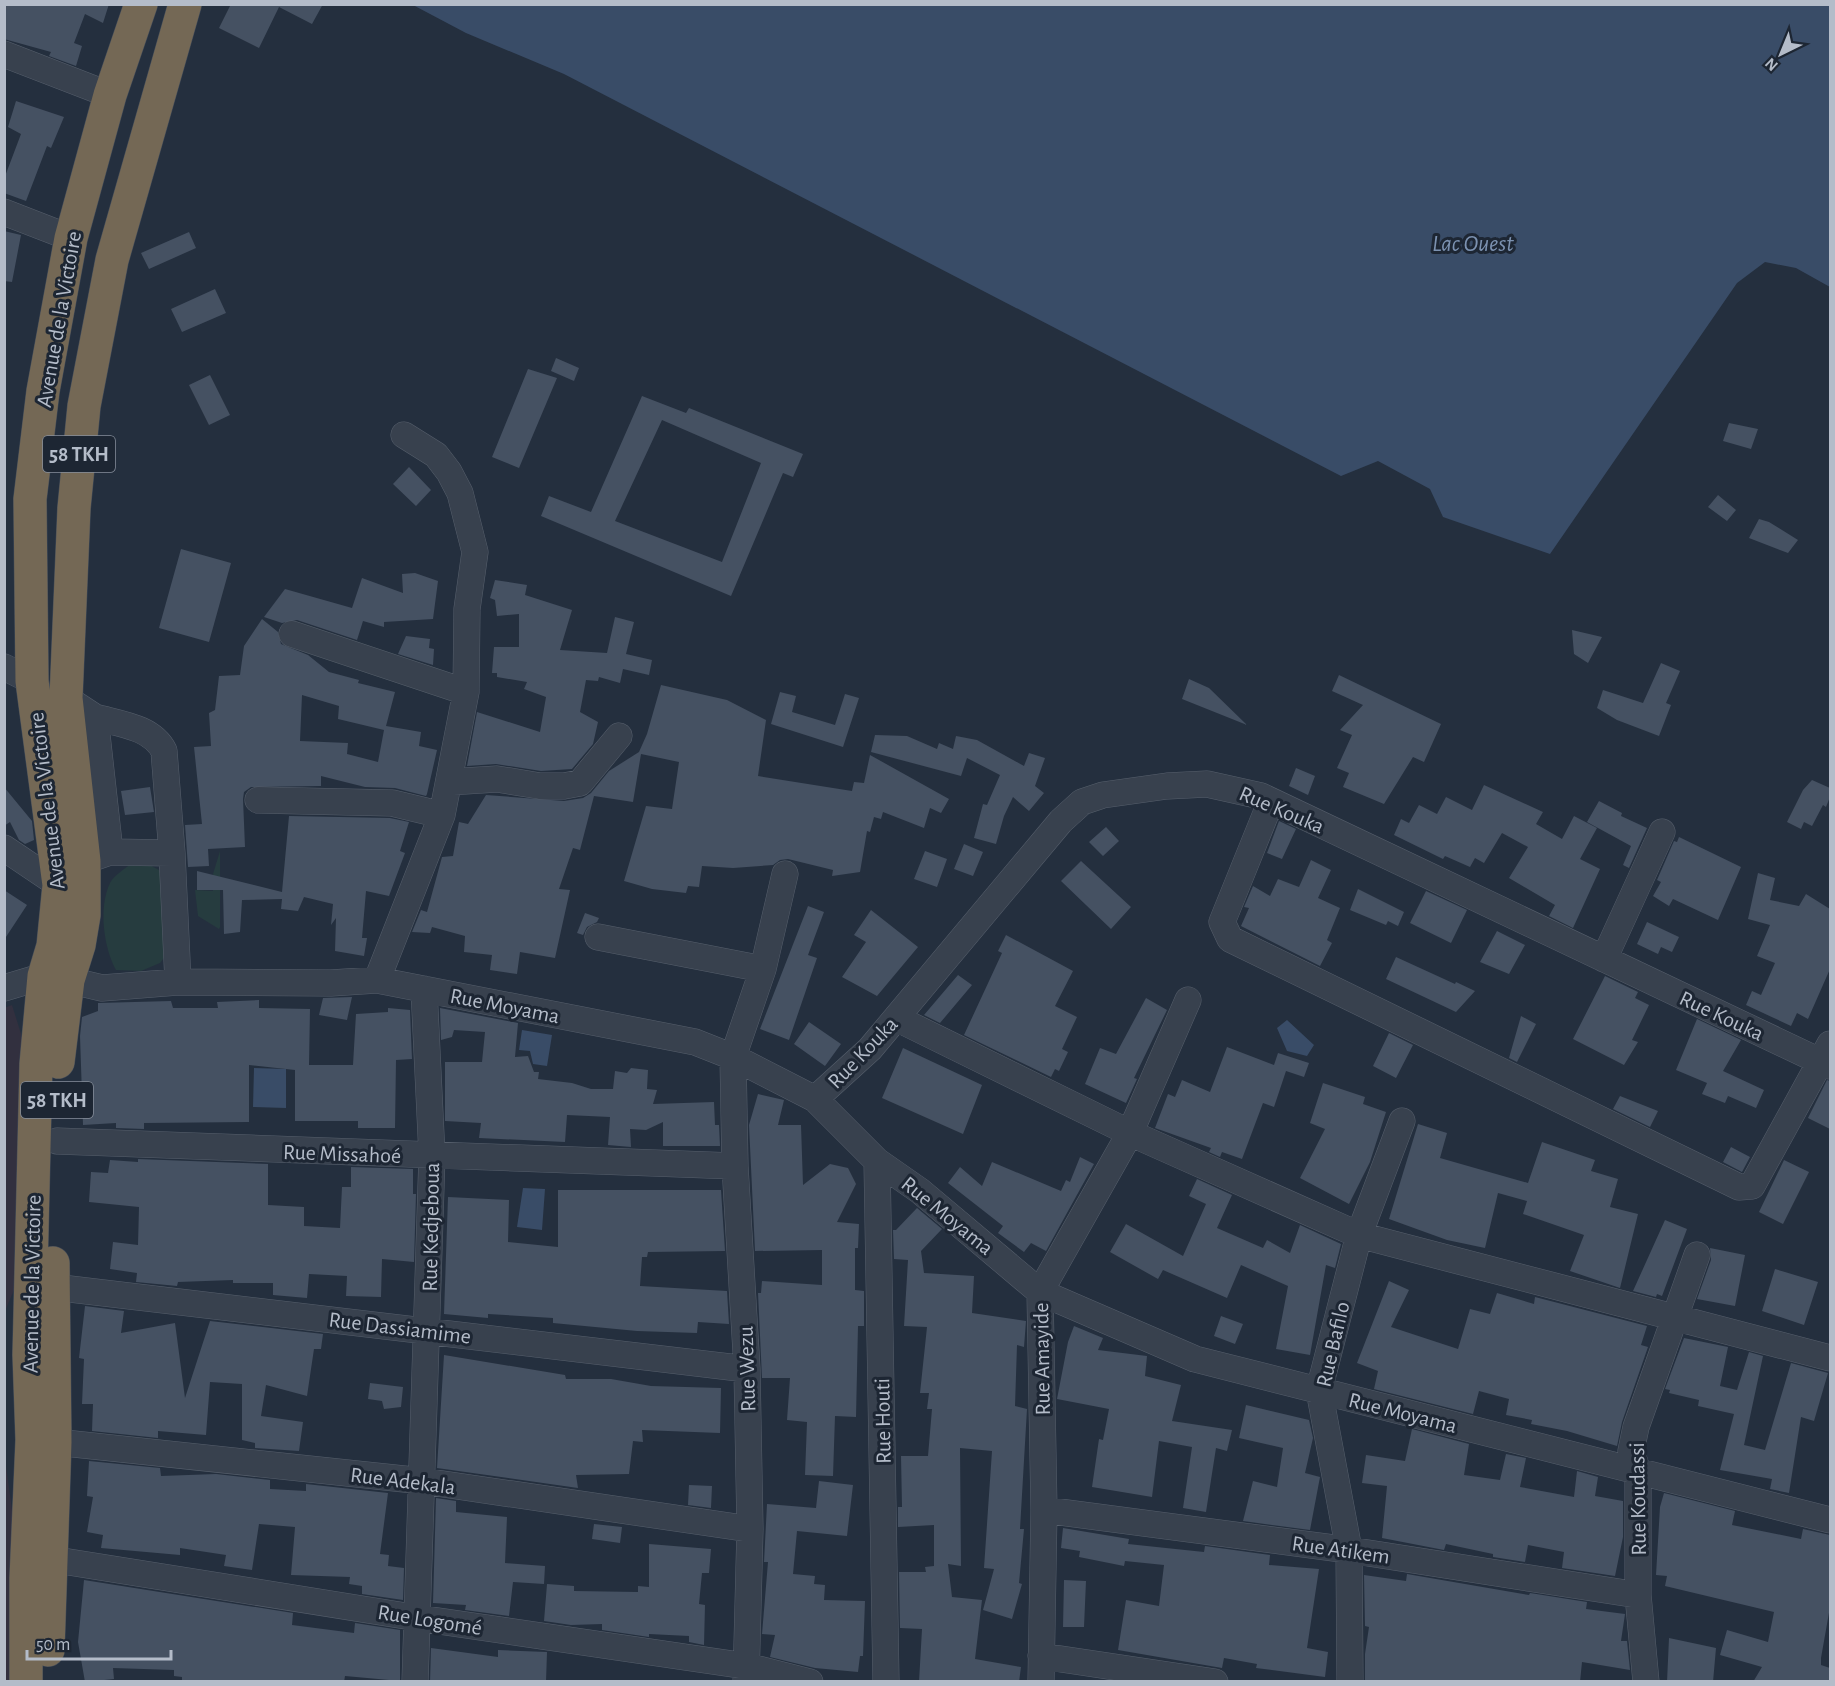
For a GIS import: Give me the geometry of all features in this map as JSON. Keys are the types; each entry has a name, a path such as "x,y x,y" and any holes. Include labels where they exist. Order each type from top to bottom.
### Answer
{"highway":[{"name":"Avenue de la Victoire","path":"26,1682 26,1578 44,1441 53,1287 58,1065 53,946 59,885 18,674 30,499 43,391 71,238 110,95 141,4"},
{"name":"58 TKH","path":"97,857 66,698 74,508 84,406 112,260 185,4"},
{"name":"Avenue de la Victoire","path":"48,1682 50,1559 44,1441 29,1343 36,1064 56,978 79,945 97,857"}],"street":[{"path":"4,54 110,95"},
{"path":"4,212 71,238"},
{"path":"377,980 442,815 466,692 468,609 475,552 460,494 449,472 436,455 404,435"},
{"path":"292,634 466,692"},
{"path":"66,698 95,717 150,733 161,744 164,751 172,853 178,982"},
{"path":"95,717 97,857 172,853"},
{"path":"449,782 497,778 540,786 580,783 619,736"},
{"name":"Rue Kouka","path":"815,1099 870,1049 1061,821 1082,802 1103,795 1207,784 1234,789 1271,801 1604,959 1828,1058"},
{"path":"258,800 392,803 442,815"},
{"path":"1271,801 1222,922 1230,939 1739,1188 1752,1186 1828,1058"},
{"path":"1604,959 1662,832"},
{"path":"4,848 59,885"},
{"name":"Rue Wezu","path":"746,1674 750,1529 747,1369 735,1166 733,1057 763,969 785,874"},
{"path":"598,937 763,969"},
{"path":"4,987 56,978"},
{"name":"Rue Moyama","path":"56,978 102,988 178,982 331,983 377,980 672,1036 733,1057 815,1099 877,1161 920,1191 1040,1292 1195,1359 1830,1520"},
{"name":"Rue Kedjeboua","path":"416,1682 432,1156 424,989"},
{"name":"Rue Amayide","path":"1041,1682 1044,1510 1040,1292 1130,1133 1188,1000"},
{"path":"896,1018 1130,1133 1359,1235 1830,1358"},
{"name":"Rue Bafilo","path":"1350,1682 1349,1550 1319,1390 1359,1235 1402,1121"},
{"name":"Rue Missahoé","path":"57,1141 735,1166"},
{"name":"Rue Houti","path":"877,1161 886,1682"},
{"name":"Rue Koudassi","path":"1646,1682 1638,1595 1638,1472 1631,1451 1636,1427 1673,1316 1697,1255"},
{"name":"Rue Dassiamime","path":"53,1287 747,1369"},
{"name":"Rue Adekala","path":"44,1441 423,1481 750,1529"},
{"name":"Rue Atikem","path":"1044,1510 1349,1550 1638,1595"},
{"name":"Rue Logomé","path":"50,1559 746,1674 810,1682"},
{"path":"1041,1656 1215,1682"}],"shaded area":[{"path":"12,1005 23,1040 20,1276 5,1311 4,1008"},
{"path":"4,1452 17,1545 17,1681 5,1681"}],"green space":[{"path":"220,851 219,929 198,916 195,890 213,891 213,874"},
{"path":"134,862 144,862 159,870 169,881 170,950 160,963 141,971 116,970 108,951 104,928 104,904 112,880"}],"water":[{"name":"Lac Ouest","path":"413,5 1830,5 1830,287 1796,268 1765,262 1737,283 1550,554 1443,517 1430,489 1378,461 1341,476 564,74 466,33"},
{"path":"1287,1020 1314,1045 1307,1056 1287,1051 1277,1028"},
{"path":"522,1030 552,1035 547,1066 533,1064 530,1051 519,1050"},
{"path":"254,1068 286,1069 286,1108 253,1107"},
{"path":"523,1188 545,1189 542,1230 517,1227"}],"building":[{"path":"4,4 109,4 103,23 85,14 74,43 82,46 76,66 49,56 51,52 4,39"},
{"path":"231,4 323,4 312,24 279,7 259,48 219,28"},
{"path":"16,101 64,117 51,148 47,146 26,201 4,193 4,179 21,134 8,127"},
{"path":"4,231 21,235 12,282 4,281"},
{"path":"189,232 196,248 149,269 141,253"},
{"path":"215,289 226,313 182,332 171,309"},
{"path":"556,358 579,368 574,381 551,371"},
{"path":"528,369 557,378 519,468 492,457"},
{"path":"210,375 230,415 209,425 189,385"},
{"path":"642,396 686,413 689,408 803,454 793,477 783,473 731,596 541,516 549,496 591,512","holes":["662,420 761,463 722,562 615,521"]},
{"path":"1729,423 1758,429 1751,449 1723,441"},
{"path":"409,467 431,490 416,506 393,484"},
{"path":"1718,495 1736,510 1727,521 1708,507"},
{"path":"1759,519 1769,522 1798,540 1788,553 1749,538"},
{"path":"181,549 231,563 209,642 159,628"},
{"path":"415,573 438,581 433,619 384,622 384,627 363,621 357,640 297,620 282,623 264,617 285,589 352,608 362,578 403,593 402,574"},
{"path":"495,580 527,585 525,595 572,610 560,650 607,653 615,617 634,622 626,654 652,660 649,675 623,669 620,683 599,677 598,681 586,680 580,712 598,722 593,744 572,769 541,771 496,764 467,766 477,712 540,732 546,697 524,689 527,682 497,677 497,673 492,673 494,647 519,647 519,614 497,616 495,600 490,598"},
{"path":"262,619 278,632 281,644 308,655 329,672 359,680 358,683 395,692 386,726 421,732 419,746 437,750 426,796 395,788 365,787 321,776 321,786 251,787 244,792 243,799 245,847 208,849 209,866 188,867 185,825 202,824 194,747 211,746 209,713 215,710 219,676 240,675 244,646","holes":["302,695 339,706 338,719 384,730 378,762 347,754 348,743 300,741"]},
{"path":"1572,630 1602,637 1588,663 1574,654"},
{"path":"406,636 430,639 429,648 434,649 433,665 398,654"},
{"path":"1661,663 1680,671 1666,703 1671,705 1659,736 1617,720 1597,708 1603,690 1643,703"},
{"path":"1339,675 1441,724 1424,762 1413,757 1384,804 1343,787 1349,773 1337,768 1352,735 1340,730 1363,705 1332,691"},
{"path":"1189,679 1209,688 1247,725 1182,699"},
{"path":"661,685 727,700 766,720 758,776 852,791 854,782 864,783 870,755 949,799 941,813 930,808 924,828 883,812 881,819 874,817 870,832 867,831 860,872 832,876 833,870 788,859 780,860 773,865 733,868 702,866 699,887 688,886 686,893 652,889 624,881 646,806 672,809 679,762 641,754 633,802 594,796 580,850 573,848 559,889 570,890 555,958 520,952 517,974 490,970 492,955 464,952 465,936 432,927 430,933 412,932 421,910 427,912 442,857 453,856 459,822 468,824 486,795 564,801 583,798 591,793 609,771 639,752 647,734"},
{"path":"780,692 796,696 792,712 835,725 845,694 859,698 843,747 771,724"},
{"path":"875,735 907,736 937,749 939,743 953,749 956,736 977,740 1024,766 1029,753 1045,758 1035,786 1044,793 1029,811 1013,797 1004,816 996,844 974,838 983,804 987,805 1000,775 967,758 961,776 871,752"},
{"path":"1296,768 1315,776 1308,795 1289,786"},
{"path":"1812,780 1830,788 1830,797 1826,807 1823,805 1812,826 1804,822 1801,829 1787,822 1803,790"},
{"path":"1484,785 1543,812 1536,824 1562,839 1574,816 1597,828 1580,859 1600,869 1573,928 1549,916 1555,905 1509,878 1528,847 1502,833 1484,863 1475,858 1470,867 1445,856 1443,859 1394,835 1401,819 1409,823 1419,805 1437,814 1446,797 1472,810"},
{"path":"4,787 32,821 34,840 25,844 19,840 10,822 4,826"},
{"path":"150,787 154,812 125,815 121,791"},
{"path":"1599,801 1622,813 1621,816 1647,828 1629,868 1623,865 1631,846 1587,822"},
{"path":"289,816 390,818 409,822 400,851 405,853 389,896 366,891 362,938 367,938 364,956 335,951 336,918 331,925 333,904 304,897 298,911 281,909 282,899 242,900 240,932 224,934 223,890 197,890 197,871 282,892"},
{"path":"1279,821 1296,829 1282,859 1267,853"},
{"path":"1106,827 1119,841 1103,856 1089,842"},
{"path":"1679,837 1741,867 1718,920 1673,899 1669,906 1653,896 1661,882 1657,880 1674,841 1677,842"},
{"path":"964,844 983,852 973,876 954,869"},
{"path":"925,851 947,859 937,887 914,879"},
{"path":"1311,860 1331,870 1318,898 1340,908 1327,940 1332,943 1320,966 1241,926 1249,908 1244,907 1253,886 1270,896 1278,879 1299,887"},
{"path":"1081,861 1131,907 1111,929 1061,881"},
{"path":"1758,873 1775,878 1770,900 1799,906 1806,894 1830,909 1830,969 1808,1019 1797,1013 1791,1026 1746,1005 1752,991 1761,995 1775,963 1757,956 1770,925 1748,919"},
{"path":"1358,889 1404,912 1398,926 1388,921 1386,925 1350,910"},
{"path":"4,890 27,905 4,940"},
{"path":"1426,891 1467,910 1451,943 1410,923"},
{"path":"808,906 824,912 808,955 817,958 789,1040 760,1029"},
{"path":"871,910 918,947 877,996 842,977 866,942 854,935"},
{"path":"585,913 599,918 597,922 587,927 583,935 577,933"},
{"path":"1647,922 1679,937 1672,952 1661,947 1658,954 1637,944"},
{"path":"1497,931 1525,945 1509,974 1480,962"},
{"path":"1006,935 1073,971 1055,1006 1077,1017 1062,1049 1068,1052 1059,1071 1055,1069 1051,1077 964,1035 1002,953 998,951"},
{"path":"1396,957 1475,991 1456,1012 1386,979"},
{"path":"958,975 972,985 940,1023 924,1015"},
{"path":"1605,976 1638,992 1635,998 1649,1005 1632,1040 1638,1042 1624,1065 1573,1039"},
{"path":"352,997 347,1020 319,1015 323,998"},
{"path":"1146,998 1167,1010 1134,1078 1137,1079 1126,1103 1085,1084 1100,1048 1116,1054"},
{"path":"259,1000 259,1008 310,1009 309,1065 353,1065 356,1014 388,1012 388,1008 410,1010 412,1059 396,1060 395,1128 358,1128 358,1121 295,1121 295,1070 249,1065 249,1122 144,1123 144,1129 116,1128 116,1123 83,1125 80,1036 82,1017 98,1011 98,1003 171,1001 173,1008 218,1008 217,1002"},
{"path":"440,1008 518,1023 515,1057 528,1056 534,1072 539,1072 538,1079 572,1083 591,1089 613,1089 615,1071 627,1073 631,1068 648,1070 647,1089 657,1090 653,1104 714,1102 715,1125 719,1125 720,1146 663,1146 663,1122 646,1130 630,1129 631,1147 608,1145 610,1117 567,1115 565,1142 479,1138 481,1123 445,1121 445,1062 482,1062 485,1032 454,1030 452,1037 441,1040"},
{"path":"1521,1016 1536,1024 1517,1062 1509,1058"},
{"path":"1697,1019 1741,1040 1723,1071 1764,1090 1756,1108 1728,1096 1725,1103 1702,1094 1707,1083 1676,1070"},
{"path":"809,1022 841,1044 825,1066 794,1044"},
{"path":"1389,1033 1413,1045 1396,1078 1373,1066"},
{"path":"1227,1047 1274,1065 1278,1053 1309,1063 1304,1077 1286,1071 1274,1107 1263,1103 1242,1159 1222,1152 1220,1157 1209,1152 1211,1148 1155,1128 1168,1094 1175,1097 1182,1080 1210,1092"},
{"path":"903,1048 982,1085 963,1134 882,1098"},
{"path":"1827,1080 1830,1081 1830,1129 1808,1118"},
{"path":"1323,1083 1365,1097 1363,1104 1386,1112 1370,1162 1349,1204 1300,1178 1325,1129 1310,1123"},
{"path":"758,1094 784,1100 778,1125 801,1125 803,1185 830,1164 848,1168 856,1184 837,1222 859,1224 858,1248 855,1248 855,1290 864,1291 864,1326 858,1326 856,1417 835,1416 833,1476 805,1475 807,1422 787,1420 790,1378 762,1378 758,1293 761,1293 762,1281 822,1285 822,1250 755,1251 749,1125"},
{"path":"1620,1096 1658,1111 1650,1127 1613,1109"},
{"path":"1418,1124 1447,1133 1440,1158 1528,1183 1542,1142 1595,1160 1591,1171 1618,1179 1610,1207 1638,1214 1620,1288 1570,1271 1584,1235 1523,1214 1527,1201 1498,1193 1485,1248 1447,1240 1389,1219"},
{"path":"1731,1147 1750,1157 1742,1172 1723,1162"},
{"path":"1080,1157 1094,1164 1046,1251 1031,1243 1024,1252 998,1233 1003,1226 948,1183 960,1167 982,1186 992,1162 1061,1191 1066,1180 1070,1182"},
{"path":"138,1159 268,1164 268,1205 304,1207 304,1226 340,1228 342,1187 351,1187 351,1167 413,1169 413,1194 416,1194 414,1262 382,1259 381,1297 346,1296 347,1276 309,1274 307,1298 273,1295 273,1283 233,1283 233,1280 178,1282 177,1286 136,1282 137,1273 110,1269 113,1242 138,1245 139,1207 89,1202 91,1172 108,1173 110,1160 138,1162"},
{"path":"1784,1160 1809,1172 1783,1224 1759,1212"},
{"path":"1197,1179 1232,1195 1217,1228 1263,1248 1267,1240 1290,1253 1300,1225 1341,1244 1335,1268 1326,1265 1310,1355 1276,1349 1288,1286 1241,1265 1227,1298 1163,1270 1158,1279 1110,1252 1126,1224 1183,1256 1206,1204 1189,1196"},
{"path":"558,1190 721,1190 725,1251 648,1252 647,1257 642,1257 640,1286 727,1291 729,1324 698,1322 697,1333 637,1331 553,1323 553,1318 488,1314 488,1318 444,1314 448,1197 509,1200 508,1242 558,1247"},
{"path":"917,1208 942,1229 921,1251 924,1273 974,1276 972,1313 1026,1321 1024,1347 1017,1345 1015,1406 1027,1409 1020,1529 1024,1529 1019,1583 1022,1584 1012,1619 983,1610 994,1569 984,1568 992,1451 960,1448 961,1566 948,1564 952,1597 982,1600 975,1659 1021,1667 1019,1682 919,1682 922,1629 900,1628 899,1572 926,1572 925,1567 934,1566 934,1525 898,1527 898,1507 902,1507 901,1456 928,1456 932,1409 927,1409 929,1393 920,1393 927,1327 904,1326 908,1260 894,1259 893,1230 896,1230"},
{"path":"1665,1220 1687,1229 1662,1296 1657,1294 1656,1297 1633,1291"},
{"path":"1710,1248 1745,1255 1735,1306 1697,1299 1711,1260"},
{"path":"1775,1269 1818,1282 1804,1325 1762,1311"},
{"path":"1389,1281 1409,1290 1391,1327 1458,1349 1470,1309 1490,1314 1497,1293 1534,1304 1535,1297 1647,1326 1641,1345 1648,1347 1622,1422 1617,1446 1567,1431 1531,1424 1532,1420 1506,1415 1509,1399 1479,1391 1473,1414 1374,1389 1378,1371 1357,1363"},
{"path":"85,1306 124,1311 121,1333 175,1323 185,1398 210,1321 323,1334 321,1349 314,1349 307,1396 266,1385 261,1416 303,1422 299,1451 255,1448 255,1443 242,1440 242,1384 210,1382 206,1435 158,1431 158,1438 92,1431 93,1404 82,1404 84,1359 79,1358"},
{"path":"1221,1316 1243,1324 1235,1344 1214,1336"},
{"path":"1074,1326 1103,1338 1098,1350 1147,1356 1145,1376 1181,1385 1172,1421 1232,1430 1227,1451 1216,1448 1206,1512 1183,1508 1192,1447 1159,1441 1152,1497 1092,1487 1099,1439 1103,1440 1109,1409 1057,1399 1068,1342"},
{"path":"1684,1338 1728,1347 1720,1386 1737,1390 1749,1352 1763,1356 1744,1445 1765,1450 1791,1363 1828,1373 1814,1421 1801,1417 1789,1493 1770,1489 1772,1479 1720,1470 1734,1414 1698,1406 1699,1400 1669,1393 1670,1390 1665,1389"},
{"path":"444,1355 565,1375 566,1379 611,1379 651,1386 721,1388 720,1433 642,1430 643,1442 633,1441 629,1474 576,1475 578,1488 437,1468"},
{"path":"370,1383 403,1387 401,1407 384,1409 382,1401 368,1399"},
{"path":"1246,1405 1309,1420 1313,1438 1305,1473 1320,1477 1310,1530 1243,1521 1253,1481 1277,1487 1283,1448 1239,1438"},
{"path":"1412,1429 1469,1444 1464,1475 1500,1480 1506,1454 1526,1458 1520,1487 1574,1497 1577,1471 1598,1477 1595,1496 1623,1501 1623,1537 1615,1576 1562,1568 1564,1552 1528,1545 1525,1562 1493,1557 1493,1554 1446,1544 1444,1550 1382,1538 1387,1486 1362,1483 1366,1455 1405,1461"},
{"path":"89,1461 160,1468 161,1476 216,1474 270,1480 270,1489 306,1491 306,1484 388,1493 380,1554 389,1555 388,1566 404,1568 403,1600 362,1594 362,1586 349,1584 350,1577 291,1575 295,1527 259,1524 252,1570 224,1566 226,1555 180,1548 180,1555 101,1548 103,1535 87,1532 93,1497 87,1496"},
{"path":"819,1481 853,1485 847,1536 797,1531 793,1574 815,1576 814,1584 825,1585 824,1600 865,1601 863,1656 860,1656 858,1672 815,1668 770,1657 775,1635 762,1634 768,1562 764,1562 767,1504 816,1508"},
{"path":"689,1485 712,1486 711,1508 688,1505"},
{"path":"1664,1493 1735,1511 1732,1525 1801,1539 1803,1529 1830,1535 1830,1607 1821,1665 1830,1668 1830,1682 1753,1682 1762,1667 1720,1655 1727,1630 1768,1642 1774,1612 1665,1586 1667,1576 1656,1575 1660,1507"},
{"path":"436,1498 456,1501 456,1512 507,1517 505,1563 545,1566 544,1584 513,1582 509,1616 465,1610 466,1605 433,1603"},
{"path":"594,1524 622,1527 620,1543 592,1539"},
{"path":"1063,1528 1129,1539 1128,1544 1204,1552 1205,1546 1270,1555 1269,1565 1319,1569 1307,1648 1328,1652 1325,1677 1256,1668 1257,1664 1224,1658 1222,1668 1118,1650 1126,1600 1159,1606 1164,1565 1125,1561 1124,1566 1079,1557 1080,1551 1061,1548"},
{"path":"649,1544 711,1549 709,1573 702,1573 699,1604 705,1605 704,1645 689,1642 689,1636 649,1634 649,1637 602,1630 602,1624 571,1625 544,1621 547,1584 574,1586 574,1591 638,1592 638,1586 649,1587"},
{"path":"1407,1574 1529,1595 1530,1593 1587,1602 1586,1609 1625,1614 1621,1641 1627,1641 1630,1670 1582,1662 1580,1682 1365,1682 1365,1654 1369,1627 1365,1626 1364,1575 1406,1581"},
{"path":"84,1580 293,1613 292,1625 354,1633 355,1623 400,1630 400,1681 345,1676 344,1682 182,1682 182,1677 174,1676 174,1670 113,1668 114,1679 85,1682 78,1642"},
{"path":"1064,1580 1086,1581 1084,1627 1063,1627"},
{"path":"1669,1638 1716,1648 1713,1682 1667,1682"},
{"path":"431,1648 498,1657 498,1650 547,1652 546,1682 430,1682"}]}
